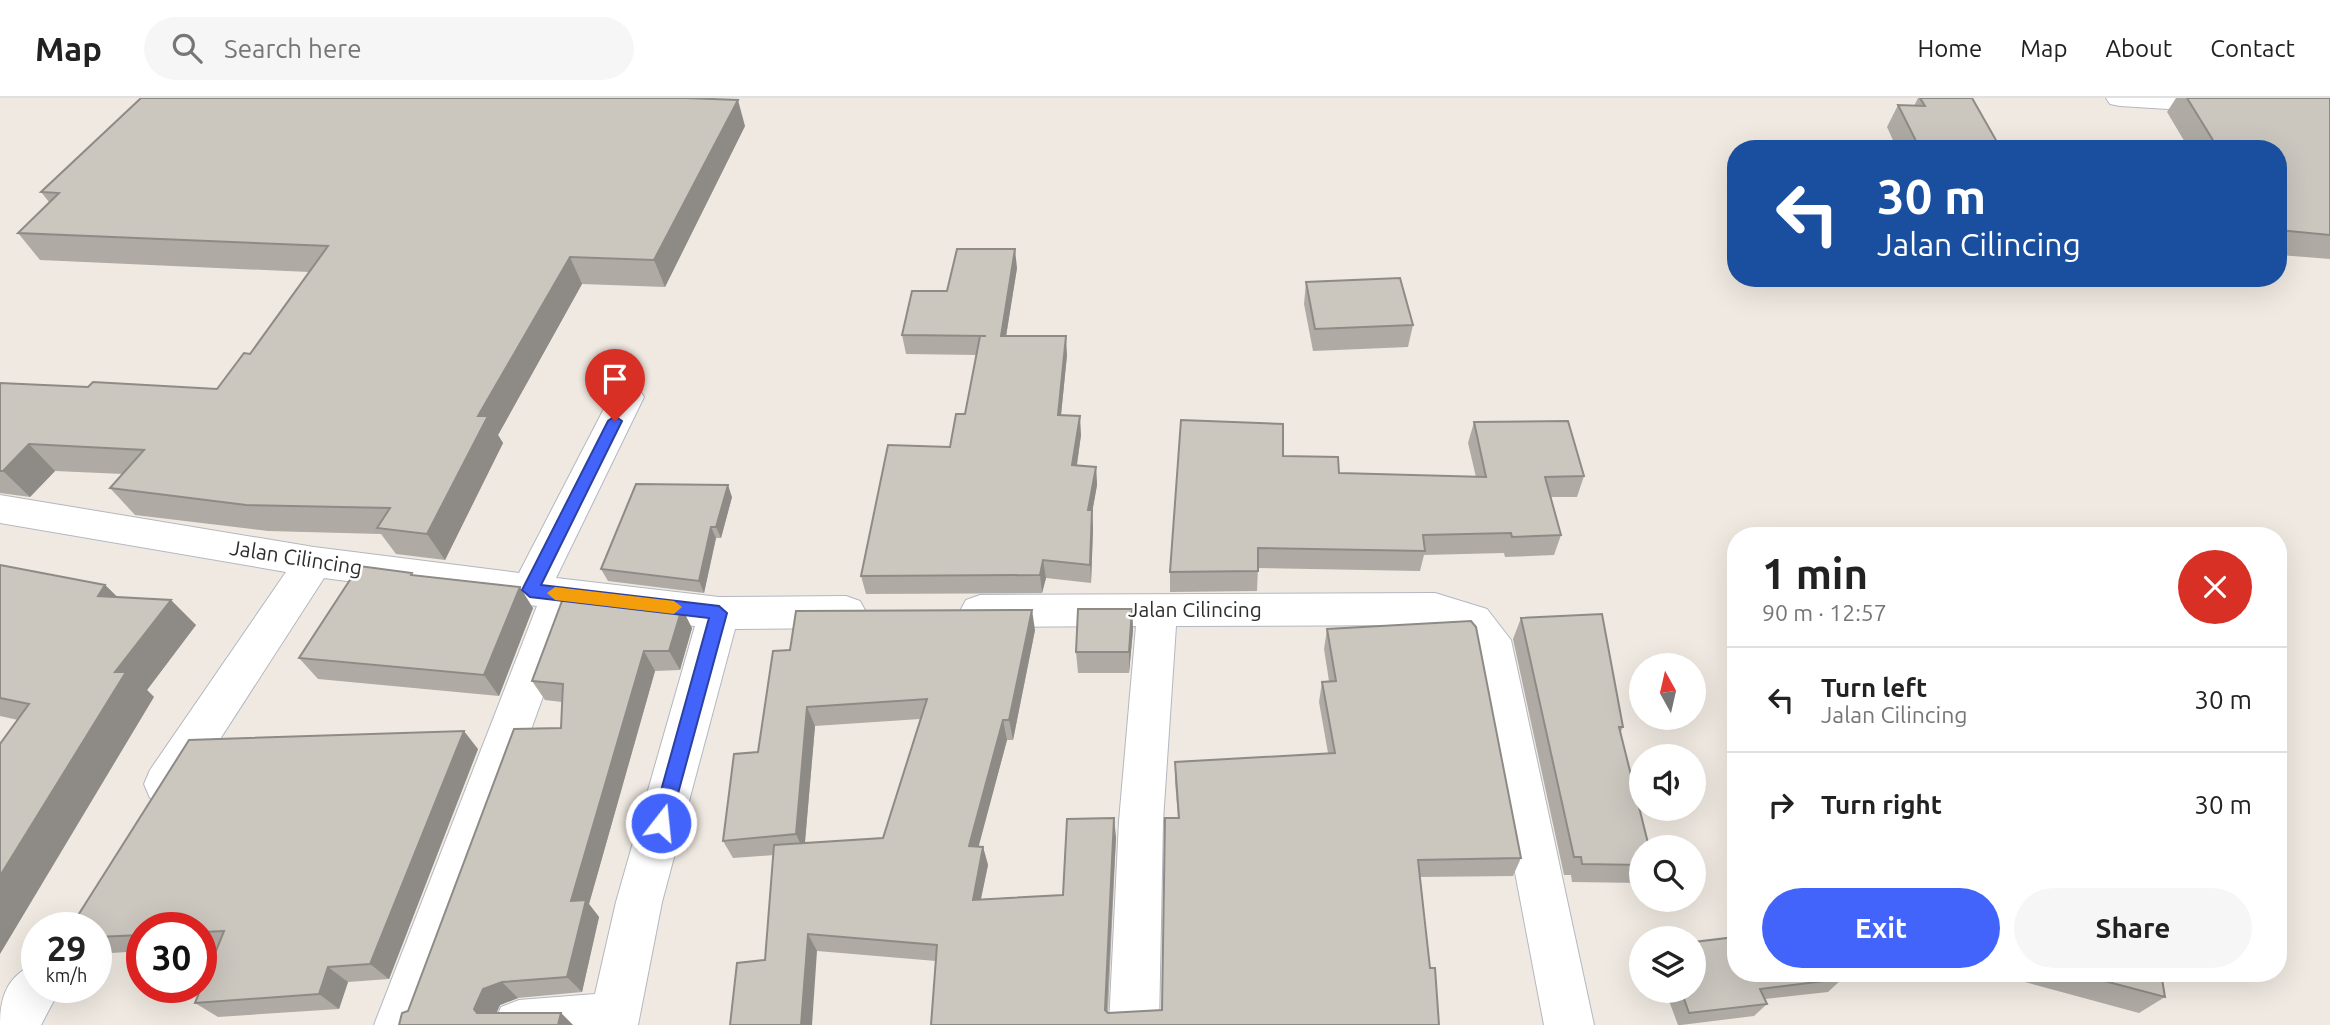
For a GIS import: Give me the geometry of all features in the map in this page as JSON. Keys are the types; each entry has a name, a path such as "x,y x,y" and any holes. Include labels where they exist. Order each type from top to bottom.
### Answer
{"street":[{"path":"2120,98 2330,111"},
{"path":"399,1025 546,592 627,397"},
{"name":"Jalan Cilincing","path":"0,509 314,562 719,613 883,612"},
{"path":"147,814 314,562"},
{"name":"Jalan Cilincing","path":"938,612 1435,609 1473,620 1491,640 1569,1025"},
{"path":"1134,1025 1141,821 1157,610"},
{"path":"519,1025 614,1021 639,902 719,613"},
{"path":"13,1025 27,1003"}],"building":[{"path":"141,98 738,100 654,260 570,257 478,416 488,416 427,534 377,528 390,508 246,505 110,488 144,450 29,444 0,471 0,383 88,387 93,382 217,389 244,353 250,354 328,246 18,233 59,193 41,192"},
{"path":"1920,98 1972,98 1996,140 1916,140 1898,105 1925,106"},
{"path":"2187,98 2330,98 2330,235 2287,231 2287,140 2213,140"},
{"path":"957,249 1015,249 1001,336 1066,336 1058,415 1080,416 1072,465 1096,467 1088,510 1092,510 1090,565 1043,560 1040,575 861,576 888,445 950,447 956,414 965,414 980,336 986,336 902,335 912,291 947,291"},
{"path":"1400,278 1413,325 1315,329 1306,282"},
{"path":"1181,420 1283,424 1283,456 1338,457 1339,473 1486,477 1474,422 1568,421 1584,476 1545,477 1561,535 1423,535 1425,551 1258,548 1258,571 1170,572"},
{"path":"636,484 728,485 716,527 711,527 699,581 601,569"},
{"path":"0,565 105,585 98,596 171,600 115,672 126,672 0,876 0,744 29,704 0,698"},
{"path":"359,566 412,573 411,575 520,587 484,675 299,658"},
{"path":"565,593 682,608 669,651 644,651 571,901 586,900 567,977 502,982 483,989 474,1009 477,1013 561,1013 558,1025 399,1025 402,1013 408,1011 514,729 561,728 563,684 532,681"},
{"path":"1078,609 1132,609 1129,652 1076,652"},
{"path":"1032,610 1009,720 1003,720 969,846 983,847 973,900 1063,895 1067,819 1114,818 1105,1010 1108,1013 1162,1010 1165,818 1179,818 1175,762 1335,753 1322,682 1336,681 1327,629 1471,621 1476,627 1521,858 1418,860 1430,968 1435,968 1439,1025 931,1025 937,945 808,934 801,1025 730,1025 737,963 765,960 774,845 883,838 927,699 807,707 796,834 723,841 734,754 758,752 773,651 790,650 796,611"},
{"path":"1602,614 1623,727 1619,727 1629,767 1629,821 1642,821 1646,835 1629,835 1629,865 1582,864 1581,857 1574,857 1521,618"},
{"path":"464,731 370,964 328,967 319,994 217,1001 217,948 224,931 217,931 217,912 126,912 126,936 112,936 112,912 80,912 189,740"},
{"path":"1727,938 1727,982 1817,982 1760,989 1767,1004 1689,1013 1686,1003 1706,1003 1706,941"},
{"path":"2108,982 2162,982 2165,997"}],"slow traffic":[{"path":"555,593 674,607"}],"route":[{"path":"615,421 530,590 719,613 661,823"}]}
